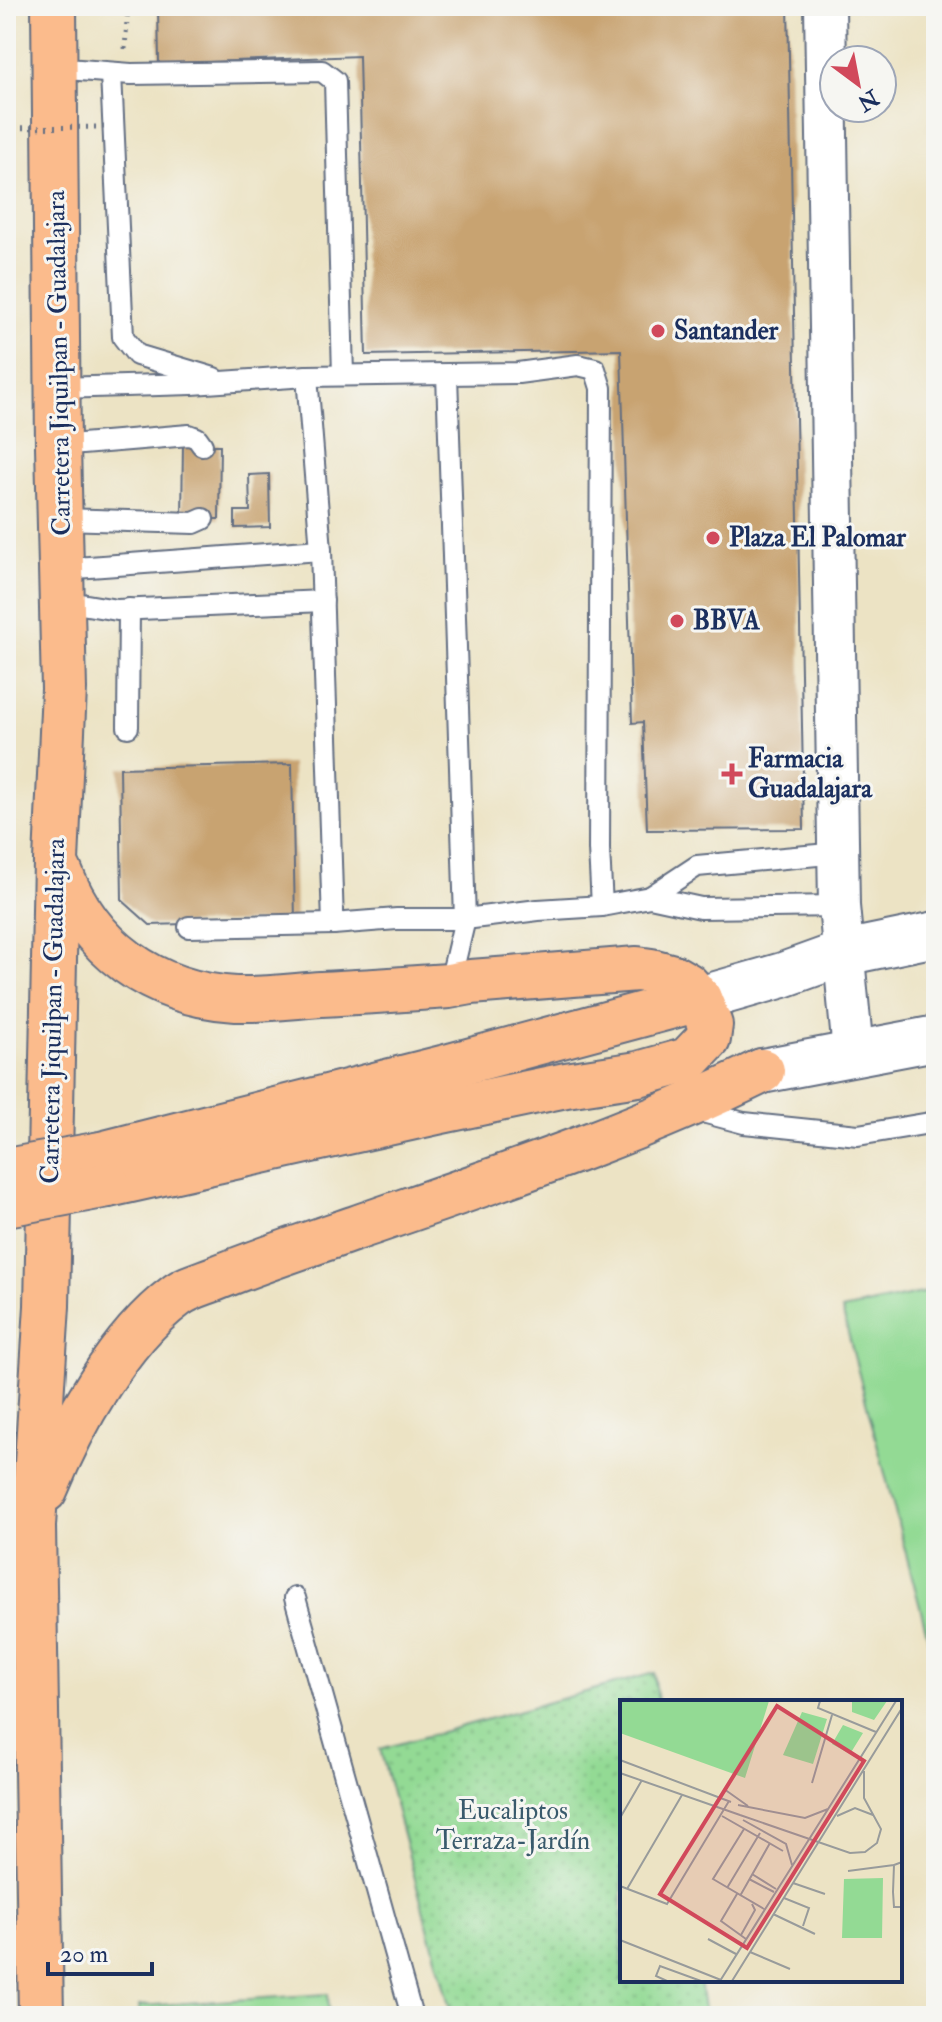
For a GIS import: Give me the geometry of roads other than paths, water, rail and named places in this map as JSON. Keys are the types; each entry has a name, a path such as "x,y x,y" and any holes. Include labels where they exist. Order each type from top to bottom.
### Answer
{"highway":[{"name":"Carretera Jiquilpan - Guadalajara","path":"41,2016 33,1526 47,1306 56,861 64,689 58,446 54,6"},
{"path":"6,1171 104,1169 638,1074 688,1060 708,1039 710,1025 699,999 687,985 673,977 637,969 263,999 233,999 180,988 138,968 99,939 73,901 56,861"},
{"path":"6,1204 104,1169 446,1067 699,999"},
{"path":"33,1526 60,1453 79,1418 130,1339 148,1318 179,1294 237,1269 509,1175 687,1107 762,1071"},
{"path":"566,1085 762,1071"}],"street":[{"path":"825,6 839,906 853,1052"},
{"path":"699,999 783,975 844,953 936,934"},
{"path":"762,1071 936,1038"}],"lane":[{"path":"54,68 111,73 322,71 335,81 343,375"},
{"path":"111,73 123,337 137,355 227,382"},
{"path":"59,388 307,376 518,373 578,365 595,369 601,388 599,849 602,906"},
{"path":"447,375 465,919 449,986"},
{"path":"307,376 321,550 333,924"},
{"path":"58,446 189,435 197,438 202,445"},
{"path":"62,519 194,523 203,519"},
{"path":"63,585 321,550"},
{"path":"63,585 129,609 323,601"},
{"path":"128,727 129,609"},
{"path":"189,927 465,919 602,906 650,897 697,866 839,853"},
{"path":"650,897 701,908 839,906"},
{"path":"687,1107 744,1123 858,1135 936,1122"},
{"path":"295,1598 412,2016"}],"place":[{"name":"Santander","path":"658,331"},
{"name":"Plaza El Palomar","path":"713,538"},
{"name":"BBVA","path":"677,621"},
{"name":"Farmacia Guadalajara","path":"732,774"}],"park label":[{"name":"Eucaliptos Terraza-Jardín","path":"513,1826"}]}
